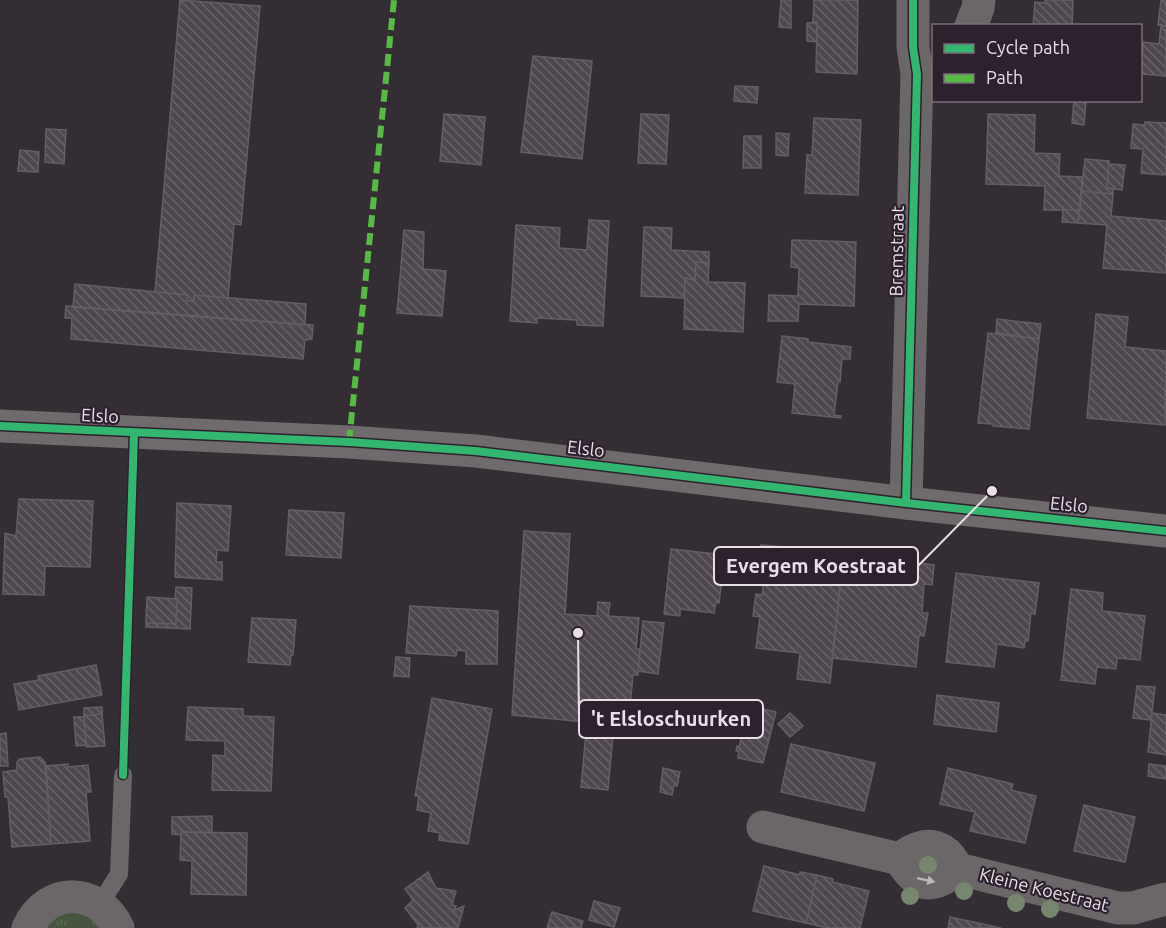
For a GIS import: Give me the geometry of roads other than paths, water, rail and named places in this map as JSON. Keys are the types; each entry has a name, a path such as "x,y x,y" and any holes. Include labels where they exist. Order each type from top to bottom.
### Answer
{"street":[{"name":"Bremstraat","path":"906,503 925,69 913,46 913,0"},
{"path":"972,24 979,0"},
{"name":"Elslo","path":"0,426 349,442 476,452 1166,531"},
{"name":"Kleine Koestraat","path":"763,827 900,859 908,873 921,881 930,883 944,881 958,869 1118,908 1133,908 1166,899"},
{"path":"28,928 33,918 50,902 66,896 84,897 109,916"},
{"path":"0,924 8,924 16,928"}],"lane":[{"path":"109,916 119,874 123,775"}],"place":[{"name":"Evergem Koestraat","path":"992,491"},
{"name":"'t Elsloschuurken","path":"578,633"}]}
